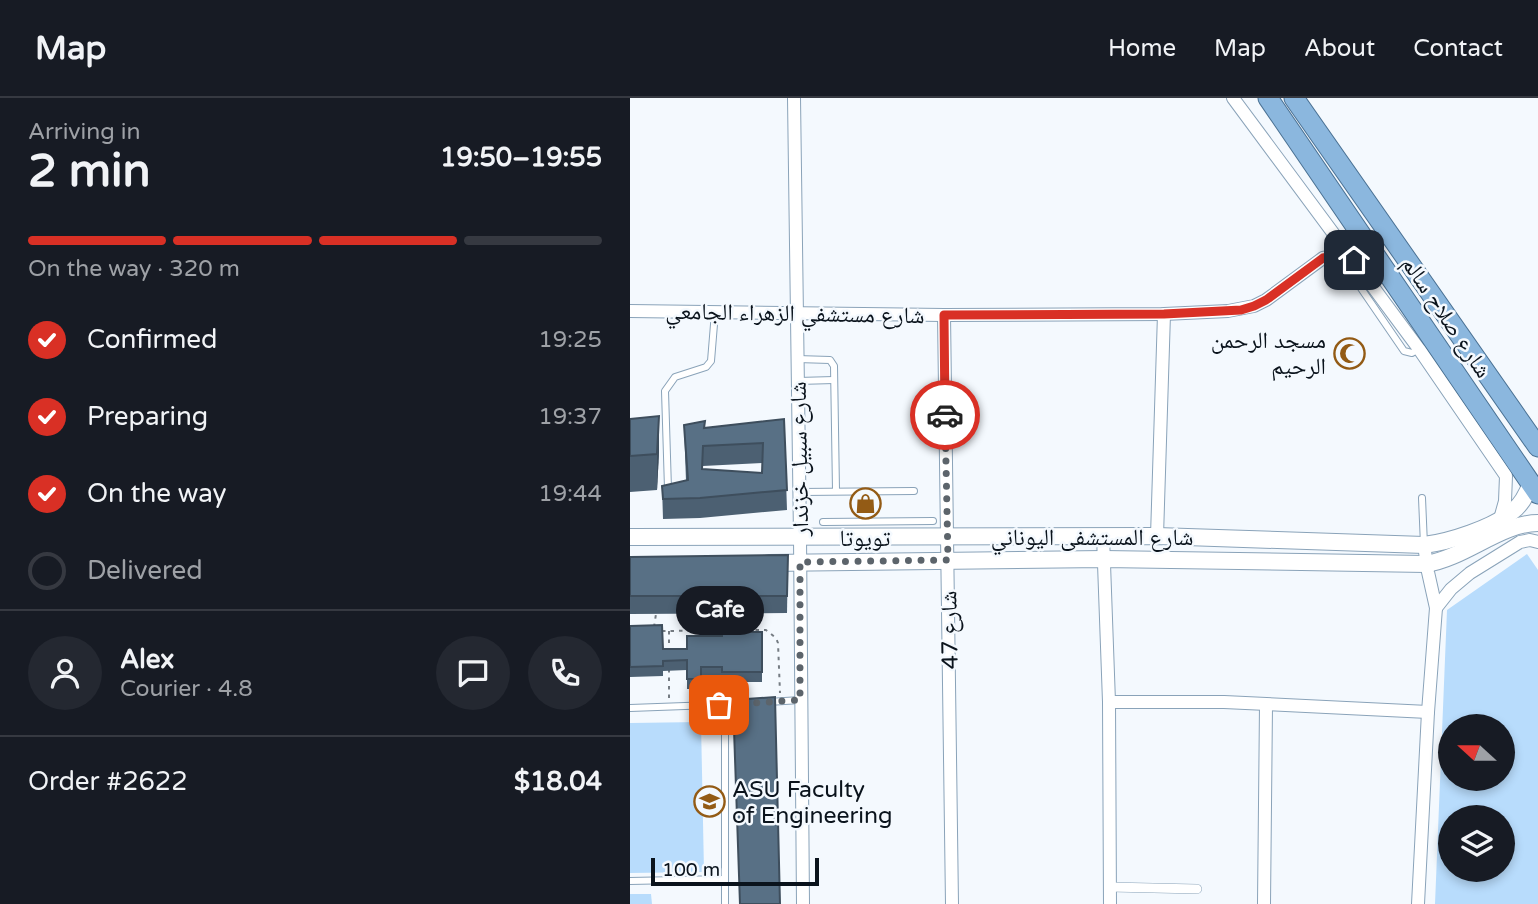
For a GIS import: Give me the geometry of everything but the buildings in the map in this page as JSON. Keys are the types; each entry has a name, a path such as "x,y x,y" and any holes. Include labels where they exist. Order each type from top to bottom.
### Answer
{"highway":[{"name":"شارع صلاح سالم","path":"1268,98 1534,489"},
{"name":"شارع صلاح سالم","path":"1294,98 1538,447"}],"street":[{"name":"شارع سبيل خزندار","path":"794,98 803,904"},
{"path":"1233,98 1419,349 1506,476 1506,501 1500,519"},
{"path":"1323,258 1328,237 1324,223"},
{"path":"1323,258 1339,255 1354,260"},
{"name":"شارع مستشفي الزهراء الجامعي","path":"630,311 944,315 1228,311 1254,306 1266,300 1323,258"},
{"path":"1157,536 1164,314"},
{"name":"شارع 47","path":"944,315 952,904"},
{"name":"شارع المستشفى اليوناني","path":"630,537 800,537 879,529 947,536 1157,536 1424,545 1457,538 1500,519 1514,510 1534,489"},
{"name":"شارع المستشفى اليوناني","path":"748,563 1104,559 1426,564 1448,559 1520,525 1538,523"},
{"path":"1103,536 1110,702 1110,904"},
{"path":"1436,608 1451,589 1471,573 1520,542 1538,542"},
{"path":"1419,904 1436,608 1424,545"},
{"path":"1110,702 1180,701 1428,712"},
{"path":"1264,904 1266,705"},
{"path":"1110,887 1197,889"}],"lane":[{"path":"668,489 664,391 675,377 706,367 711,361 715,312"},
{"path":"797,359 830,359 834,366 836,491"},
{"path":"798,381 834,380"},
{"path":"799,492 914,491"},
{"path":"1422,498 1424,545"},
{"path":"823,522 879,529 933,521"},
{"path":"766,702 800,700"},
{"path":"630,708 753,703"},
{"path":"722,705 725,904"},
{"path":"630,881 724,879"}],"path":[{"path":"654,632 656,614"},
{"path":"662,631 760,629 771,633 778,643 780,701"},
{"path":"669,631 669,656"},
{"path":"718,668 722,705"},
{"path":"669,669 669,706"}],"shaded area":[{"path":"1527,554 1538,570 1538,904 1435,904 1438,830 1438,882 1515,882 1515,805 1439,805 1440,791 1516,791 1516,714 1443,714 1447,610"},
{"path":"701,722 704,872 630,873 630,723"},
{"path":"630,894 651,894 652,904 630,904"}],"way so far":[{"path":"719,705 800,700 800,562 948,560 945,415"}],"place":[{"name":"مسجد الرحمن الرحيم","path":"1349,353"},
{"name":"تويوتا","path":"865,504"},
{"name":"Cafe","path":"719,705"},
{"name":"ASU Faculty of Engineering","path":"709,802"}],"route":[{"path":"945,415 944,315 1164,314 1241,310 1266,300 1323,258 1339,255 1354,260"}]}
